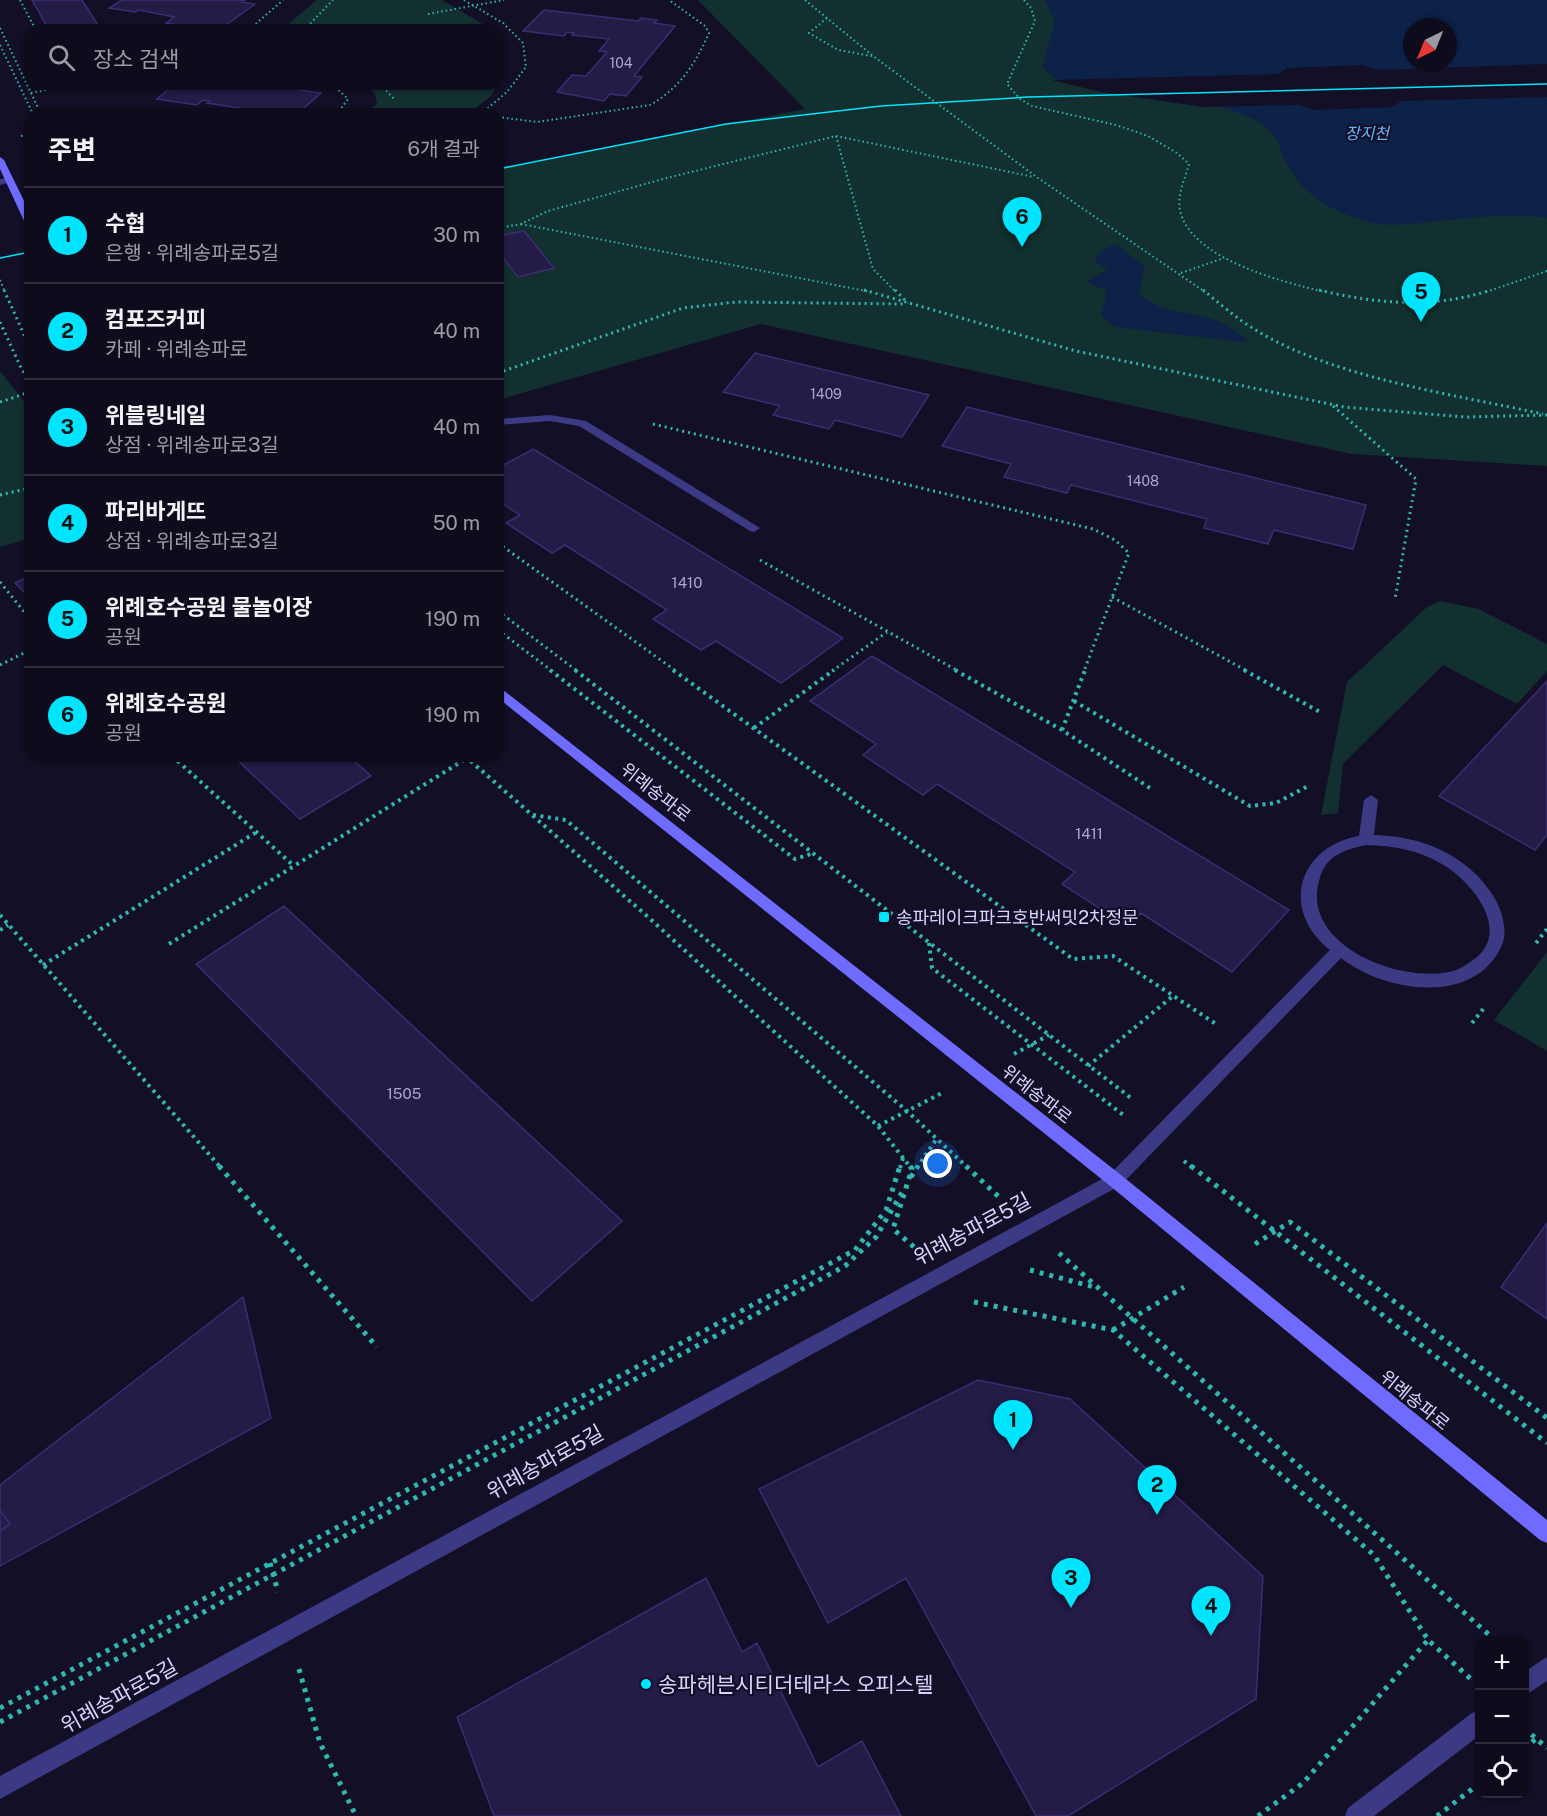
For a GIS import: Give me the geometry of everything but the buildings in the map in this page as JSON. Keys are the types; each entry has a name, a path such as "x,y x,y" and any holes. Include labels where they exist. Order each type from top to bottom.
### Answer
{"main road":[{"path":"0,160 5,181 24,213"},
{"name":"위례송파로","path":"504,696 1114,1180 1547,1533"}],"street":[{"path":"504,422 550,418 582,423 754,528"},
{"path":"1366,840 1371,800"},
{"path":"1366,840 1397,841 1428,849 1457,865 1479,884 1493,906 1498,929 1493,950 1479,967 1456,979 1428,982 1396,979 1366,968 1340,950 1319,928 1308,903 1308,880 1320,860 1339,846 1366,840"},
{"name":"위례송파로5길","path":"0,1788 1114,1180 1340,950"},
{"path":"1529,1682 1547,1668"},
{"path":"1356,1816 1475,1724"}],"path":[{"path":"20,0 33,24"},
{"path":"256,24 284,0"},
{"path":"310,24 333,0"},
{"path":"464,0 503,23 523,43 525,67 507,93 488,108"},
{"path":"428,14 504,0"},
{"path":"504,118 537,122 650,105 665,98 678,86 709,33 705,26 669,0"},
{"path":"805,0 873,56 1038,178 1180,274 1254,329 1309,356 1392,381 1547,415"},
{"path":"1024,0 1035,18 1034,30 1021,49 1007,84 1021,100 1046,110 1113,124 1160,140 1180,155 1189,164 1179,200 1181,214 1186,225 1224,258 1271,278 1314,289 1389,303 1450,301 1547,271"},
{"path":"827,18 809,33 819,44 848,53 873,56"},
{"path":"0,28 24,78"},
{"path":"0,45 30,108"},
{"path":"30,90 38,108"},
{"path":"31,93 44,90"},
{"path":"338,90 348,99 341,108"},
{"path":"385,90 394,100"},
{"path":"504,227 521,224 548,211 745,157 836,136 1038,178"},
{"path":"836,136 873,269 908,304"},
{"path":"521,224 869,291 1076,351 1331,404 1465,417 1547,415"},
{"path":"1180,274 1224,258"},
{"path":"0,280 24,334"},
{"path":"504,372 683,308 736,302 908,304"},
{"path":"0,322 24,373"},
{"path":"0,402 24,394"},
{"path":"1331,404 1416,479 1395,599"},
{"path":"651,423 1093,529 1115,540 1129,553 1062,730"},
{"path":"0,495 24,489"},
{"path":"504,547 1073,959 1113,956 1247,1044"},
{"path":"753,556 1062,730 1150,788"},
{"path":"0,582 24,612"},
{"path":"1112,597 1320,712"},
{"path":"504,615 1131,1098"},
{"path":"754,728 887,632"},
{"path":"504,635 795,859 812,854"},
{"path":"0,665 24,653"},
{"path":"1074,701 1250,806 1276,803 1310,786"},
{"path":"178,762 294,866"},
{"path":"169,944 458,762"},
{"path":"472,762 878,1126 912,1169 893,1229"},
{"path":"43,965 255,833"},
{"path":"0,915 377,1347"},
{"path":"0,930 9,925"},
{"path":"929,943 932,968 1030,1046 1155,1138 1547,1443"},
{"path":"1088,1066 1173,996"},
{"path":"0,1722 845,1266 876,1238 909,1180 937,1138"},
{"path":"0,1708 855,1250 886,1210 903,1157"},
{"path":"1290,1222 1547,1418"},
{"path":"966,1300 1113,1330 1374,1555 1428,1640 1475,1683"},
{"path":"1258,1816 1303,1782 1428,1640"},
{"path":"299,1666 320,1743 356,1816"},
{"path":"1529,1732 1547,1748"},
{"path":"1529,1744 1537,1738"},
{"path":"1437,1816 1475,1786"}],"green space":[{"path":"317,0 442,0 483,24 288,24"},
{"path":"698,0 1547,0 1547,466 1352,454 761,324 504,398 504,168 805,109"},
{"path":"371,90 494,90 492,95 476,108 371,108 377,104 375,94"},
{"path":"0,371 24,401 24,540 0,547"},
{"path":"1440,601 1479,609 1547,644 1547,671 1517,704 1443,665 1343,764 1338,813 1321,815 1347,682 1427,607"},
{"path":"1547,952 1547,1051 1494,1020"}],"water":[{"name":"장지천","path":"1045,0 1547,0 1547,218 1475,217 1397,225 1365,221 1330,207 1310,193 1287,164 1273,134 1265,126 1248,117 1196,101 1057,80 1042,68 1055,22"},
{"path":"1115,244 1145,266 1139,294 1148,301 1167,309 1220,322 1248,340 1243,342 1115,327 1101,315 1107,291 1086,281 1109,269 1094,262 1101,251"}],"pier":[{"path":"1547,64 1547,97 1401,101 1393,107 1314,110 1299,105 1203,107 1101,92 1052,80 1278,74 1287,68 1362,65 1378,70 1403,69 1403,72 1457,72 1457,67"}],"tram line":[{"path":"504,168 726,124 881,106 1029,97 1547,84"},
{"path":"0,258 24,253"}],"place":[{"name":"위례호수공원","path":"1022,247"},
{"name":"위례호수공원 물놀이장","path":"1421,322"},
{"name":"송파레이크파크호반써밋2차정문","path":"884,917"},
{"name":"수협","path":"1013,1450"},
{"name":"컴포즈커피","path":"1157,1515"},
{"name":"위블링네일","path":"1071,1608"},
{"name":"파리바게뜨","path":"1211,1636"},
{"name":"송파헤븐시티더테라스 오피스텔","path":"646,1684"}]}
